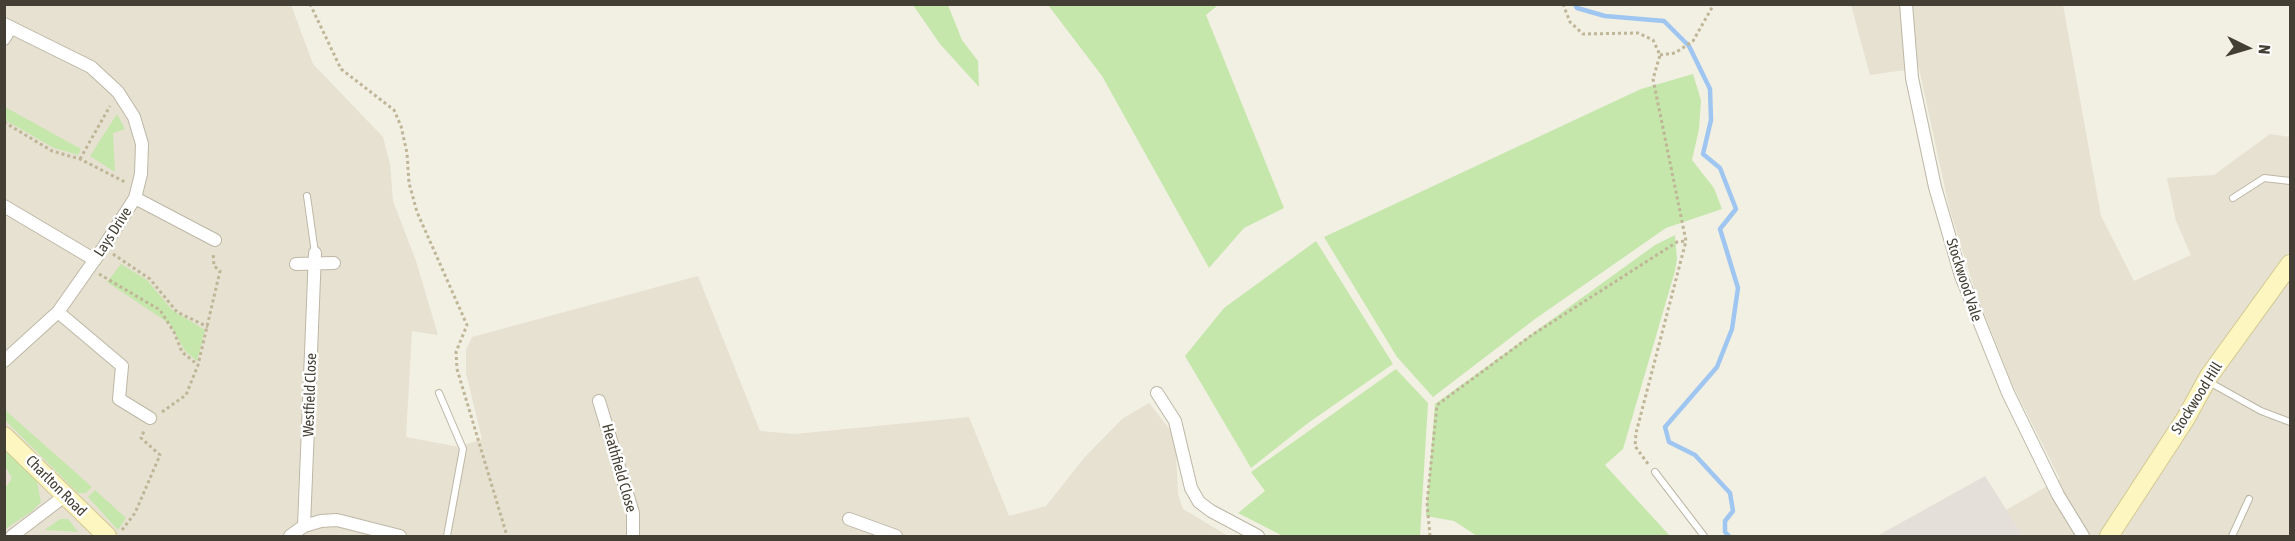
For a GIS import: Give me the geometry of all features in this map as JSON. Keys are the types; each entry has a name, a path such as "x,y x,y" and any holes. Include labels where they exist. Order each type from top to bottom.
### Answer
{"street":[{"name":"Stockwood Vale","path":"1906,4 1912,78 1935,187 1961,276 2008,393 2058,495 2083,537"},
{"name":"Lays Drive","path":"4,39 8,26 92,67 118,92 134,117 142,144 136,193 93,264 58,312 4,361"},
{"path":"136,193 215,240"},
{"path":"5,208 93,264"},
{"path":"296,264 315,258 334,263"},
{"name":"Westfield Close","path":"304,526 315,258"},
{"name":"Stockwood Hill","path":"2109,537 2186,418 2206,380 2290,264"},
{"path":"58,312 122,366 119,399 150,418"},
{"path":"1156,393 1175,421 1191,488 1199,502 1258,537"},
{"name":"Heathfield Close","path":"599,401 633,513 633,537"},
{"name":"Charlton Road","path":"4,436 106,537"},
{"path":"12,537 66,495"},
{"path":"849,519 874,533 896,537"},
{"path":"290,537 304,526 321,521 337,520 400,537"}],"lane":[{"path":"2233,198 2264,178 2290,181"},
{"path":"307,196 315,258"},
{"path":"2206,380 2261,411 2290,422"},
{"path":"439,393 463,449 447,537"},
{"path":"1655,472 1704,537"},
{"path":"2232,537 2249,499"}],"path":[{"path":"310,4 341,69 394,110 401,126 409,183 417,212 467,325 456,352 457,369 507,537"},
{"path":"1563,4 1570,22 1583,34 1638,33 1653,40 1660,55 1653,79 1686,241 1636,433 1635,446 1655,472"},
{"path":"1660,55 1675,52 1693,41 1714,4"},
{"path":"80,159 118,92"},
{"path":"4,122 52,151 80,159 136,193"},
{"path":"117,537 135,513 160,456 141,438 150,418 186,395 198,365 220,271 214,266 215,240"},
{"path":"1430,537 1427,503 1437,405 1532,334 1677,242 1686,241"},
{"path":"103,248 150,279 177,312 208,327"},
{"path":"93,264 160,310 174,332 182,352 198,365"}],"shaded area":[{"path":"4,5 291,5 313,64 383,137 390,164 393,201 416,261 438,335 412,331 406,437 459,447 482,439 466,373 466,350 472,337 698,276 760,431 795,434 969,417 1009,516 1046,506 1085,457 1122,419 1149,403 1171,431 1176,454 1178,494 1183,509 1228,536 5,536"},
{"path":"1851,5 2063,5 2101,216 2134,281 2191,255 2176,221 2167,178 2214,175 2270,134 2290,137 2290,536 2023,536 2006,510 2060,479 2012,384 1974,288 1949,207 1919,68 1870,75"},
{"path":"1985,476 2023,536 1877,536"}],"green space":[{"path":"913,5 948,5 962,40 978,61 979,87 940,44"},
{"path":"1048,5 1218,5 1206,15 1284,208 1244,228 1209,268 1102,76"},
{"path":"1693,74 1701,100 1699,129 1692,160 1714,188 1722,209 1666,228 1535,319 1433,397 1397,357 1324,237 1641,89"},
{"path":"5,107 81,149 78,155 54,148 5,120"},
{"path":"117,114 125,129 113,133 115,172 90,156"},
{"path":"1675,235 1677,259 1675,271 1623,449 1605,465 1670,536 1477,536 1454,521 1426,516 1435,404 1655,245"},
{"path":"1316,241 1393,364 1308,423 1251,468 1185,356 1224,308"},
{"path":"121,264 147,280 172,310 205,330 197,361 185,351 170,324 107,282"},
{"path":"1396,369 1428,403 1420,536 1283,536 1238,513 1265,491 1251,472"},
{"path":"5,410 92,487 86,493 78,493 5,420"},
{"path":"5,448 36,477 41,502 31,512 5,529 4,490 12,478 5,466"},
{"path":"95,490 126,518 118,530 88,497"},
{"path":"60,519 68,519 78,532 45,530"}],"waterway":[{"path":"1575,4 1577,8 1605,16 1664,21 1689,46 1710,89 1711,120 1703,154 1720,168 1736,209 1720,229 1738,288 1732,329 1717,367 1665,427 1669,442 1695,455 1730,493 1733,511 1725,521 1725,532 1729,536"}]}
